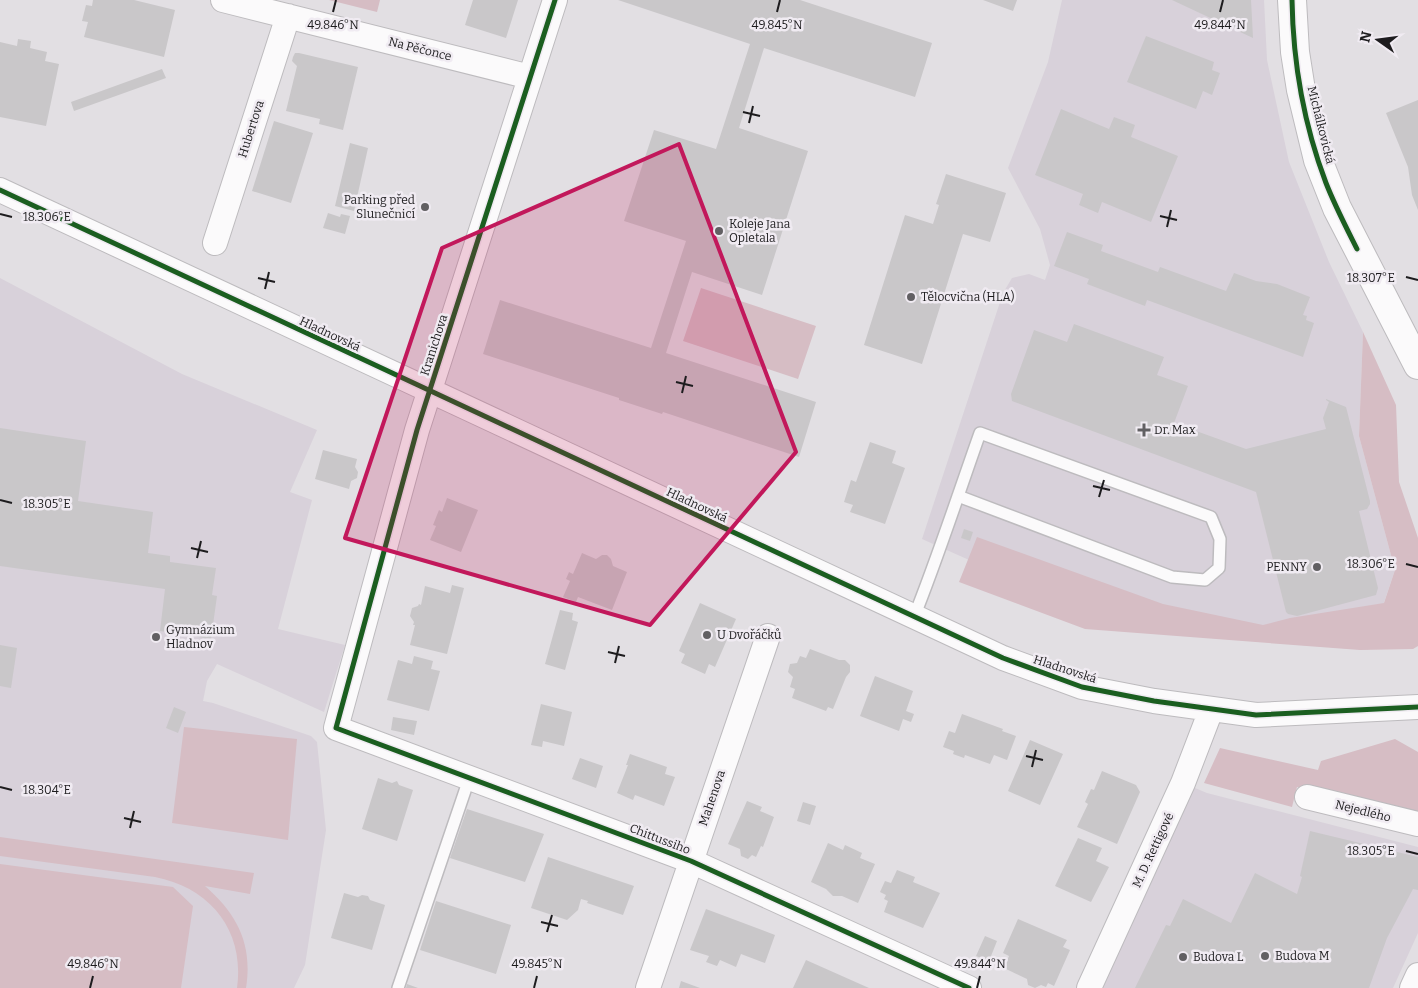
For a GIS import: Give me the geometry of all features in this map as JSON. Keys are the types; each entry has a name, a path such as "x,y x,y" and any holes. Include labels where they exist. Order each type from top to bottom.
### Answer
{"street":[{"name":"Na Pěčonce","path":"223,0 530,76"},
{"name":"Kranichova","path":"336,728 415,439 555,0"},
{"name":"Michálkovická","path":"1292,0 1298,71 1305,110 1318,160 1337,208 1418,365"},
{"name":"Hubertova","path":"215,242 288,16"},
{"name":"Hladnovská","path":"0,190 1003,658 1082,688 1211,710 1256,715 1418,707"},
{"name":"Mahenova","path":"648,988 768,636"},
{"name":"M. D. Rettigové","path":"1089,988 1183,784 1211,710"},
{"name":"Chittussiho","path":"336,728 690,861 969,988"},
{"name":"Nejedlého","path":"1307,797 1418,824"},
{"path":"1412,988 1418,975"}],"lane":[{"path":"914,617 980,433 1211,517 1220,539 1219,568 1205,580 1172,577 958,496"},
{"path":"398,988 469,779"}],"highlighted area":[{"path":"679,144 796,452 650,625 345,538 442,248"}],"shaded area":[{"path":"329,0 380,0 377,12"},
{"path":"1062,0 1264,0 1267,60 1289,162 1329,262 1363,332 1359,436 1395,570 1368,650 1213,638 1052,597 922,539 1003,293 1012,278 1029,274 1045,280 1050,265 1040,229 1008,168 1048,62"},
{"name":"Gymnázium Hladnov","path":"0,278 182,374 317,430 290,492 312,500 278,629 345,645 324,712 217,664 207,681 203,701 311,736 317,742 326,830 305,965 294,988 0,988"},
{"path":"701,288 816,326 798,379 683,341"},
{"path":"1363,332 1396,405 1399,482 1418,538 1418,646 1413,649 1360,650 1085,629 959,582 977,537 1163,604 1263,625 1290,618 1384,603 1395,570 1359,436"},
{"path":"184,727 297,739 288,840 172,823"},
{"path":"1395,739 1418,752 1418,814 1297,787 1292,807 1204,783 1220,748 1318,770 1321,761"},
{"path":"1183,783 1207,793 1418,847 1418,933 1393,988 1089,988"},
{"path":"0,837 254,873 250,894 205,886 226,908 240,931 247,957 246,988 237,988 238,967 235,948 229,931 220,915 208,902 193,891 155,877 0,856"},
{"path":"0,864 173,887 193,906 181,988 0,988"}],"building":[{"path":"93,0 134,0 175,10 164,57 84,37 88,22 82,21 86,5 92,6"},
{"path":"473,0 518,0 506,38 465,25"},
{"name":"Koleje Jana Opletala","path":"618,0 800,0 932,43 915,97 764,48 739,128 808,151 762,295 692,272 666,353 816,402 799,457 663,412 662,414 619,400 619,398 483,354 500,300 651,348 686,241 624,221 654,130 716,149 750,44"},
{"path":"983,0 1017,0 1013,11"},
{"path":"1172,0 1251,0 1253,38"},
{"path":"1146,36 1214,62 1212,70 1220,73 1212,95 1203,91 1196,109 1127,82"},
{"path":"18,39 31,41 30,48 47,52 45,61 59,64 46,126 0,117 0,42 17,46"},
{"path":"295,53 358,67 343,130 319,124 320,119 286,111 297,66 292,61"},
{"path":"162,69 166,78 74,111 71,102"},
{"path":"1418,100 1418,210 1412,195 1408,167 1386,113"},
{"path":"1061,109 1109,129 1114,117 1135,125 1131,137 1178,156 1151,222 1102,202 1098,213 1079,205 1083,194 1035,175"},
{"path":"274,121 313,133 291,203 252,191"},
{"path":"350,143 368,148 354,211 335,206"},
{"name":"Tělocvična (HLA)","path":"946,174 1006,193 990,242 963,234 922,364 864,345 905,215 933,224 939,205 936,204"},
{"path":"328,213 340,217 341,214 350,216 345,234 323,228"},
{"path":"1067,232 1103,245 1101,251 1158,272 1160,267 1226,291 1234,273 1256,281 1277,284 1310,297 1303,315 1307,316 1306,320 1314,323 1303,357 1147,300 1145,306 1087,284 1089,279 1054,266"},
{"path":"1074,324 1164,357 1157,375 1188,386 1174,423 1246,449 1326,429 1323,418 1329,402 1326,399 1346,407 1370,501 1367,509 1359,511 1378,588 1376,595 1297,616 1288,614 1256,492 1012,401 1011,394 1034,330 1067,342"},
{"path":"0,428 86,441 78,501 153,512 148,553 170,556 170,562 216,568 212,595 217,596 211,639 160,631 165,589 0,566"},
{"path":"870,442 896,451 892,463 905,468 885,524 850,512 853,505 844,502 851,480 856,482"},
{"path":"323,450 357,459 355,467 358,472 357,478 351,481 349,489 315,479"},
{"path":"447,498 478,510 461,552 430,540 436,526 433,525 439,510 442,512"},
{"path":"964,529 973,532 970,541 961,538"},
{"path":"582,553 596,559 602,555 607,555 611,559 613,566 627,572 612,610 578,597 576,602 563,597 570,581 566,579 569,572 573,574"},
{"path":"452,585 464,588 447,654 410,645 415,625 413,625 414,622 410,616 412,608 419,604 421,605 425,586 450,593"},
{"name":"U Dvořáčků","path":"700,603 736,619 715,667 709,664 705,674 681,663 685,654 679,651"},
{"path":"560,610 573,613 572,620 578,622 565,670 545,664"},
{"path":"0,645 17,648 11,688 0,686"},
{"path":"810,649 839,660 845,660 850,665 850,672 846,677 833,709 828,707 826,711 792,698 795,689 790,687 793,677 788,672 790,664 797,663 800,656 806,658"},
{"path":"414,656 433,661 431,669 440,671 429,711 387,700 398,660 412,664"},
{"path":"875,676 913,691 906,711 914,714 911,722 903,719 899,731 860,716"},
{"path":"541,704 572,712 564,746 543,741 542,747 531,745"},
{"path":"174,707 186,712 178,733 166,728"},
{"path":"962,714 1003,729 1002,731 1016,736 1007,760 994,755 990,764 965,755 964,758 953,754 954,751 943,747 949,731 955,733"},
{"path":"393,717 417,721 414,735 391,730"},
{"path":"1030,740 1063,754 1040,805 1008,791"},
{"path":"630,754 667,767 665,774 675,777 664,806 635,795 633,800 617,793 628,765 626,765"},
{"path":"580,758 603,766 596,788 572,779"},
{"path":"1102,771 1136,785 1140,792 1117,844 1077,827 1088,804 1085,802 1091,789 1094,790"},
{"path":"378,778 392,783 397,781 399,785 413,790 397,841 362,829"},
{"path":"747,801 762,807 760,811 774,817 763,847 761,846 756,857 752,855 748,859 741,856 740,849 728,844"},
{"path":"803,802 816,806 810,825 797,821"},
{"path":"467,809 544,834 525,882 450,858"},
{"path":"1310,831 1418,857 1418,890 1413,889 1387,938 1369,988 1135,988 1166,925 1170,926 1183,899 1231,923 1255,873 1297,894"},
{"path":"1078,838 1102,848 1096,861 1109,867 1091,902 1055,886"},
{"path":"828,843 843,850 845,845 862,853 860,858 875,864 858,903 842,896 833,896 826,889 811,882"},
{"path":"548,857 634,886 623,915 587,903 588,901 581,899 578,910 567,920 531,908"},
{"path":"897,870 915,877 913,882 940,893 923,928 884,912 888,901 884,899 886,895 880,892 885,881 891,883"},
{"path":"344,893 358,897 362,895 368,896 370,900 385,905 372,950 331,938"},
{"path":"436,901 511,925 496,974 420,950"},
{"path":"706,909 775,935 765,963 741,954 736,967 720,960 717,966 706,962 709,956 690,950"},
{"path":"1018,919 1067,940 1063,947 1070,950 1054,986 1048,983 1046,987 1041,985 1035,988 1028,985 1027,979 1004,968 1009,956 1003,953"},
{"path":"985,936 997,941 989,961 976,956"},
{"path":"806,960 869,988 793,988"},
{"path":"681,981 700,988 679,988"},
{"path":"407,984 418,988 406,988"}],"cycle path":[{"path":"555,0 417,430 336,728 691,861 969,988"},
{"path":"1292,0 1297,70 1312,139 1329,192 1357,249"},
{"path":"0,190 1003,658 1082,687 1154,701 1256,715 1418,707"}],"place":[{"name":"Parking před Slunečnicí","path":"425,207"},
{"name":"Koleje Jana Opletala","path":"719,231"},
{"name":"Tělocvična (HLA)","path":"911,297"},
{"name":"Dr. Max","path":"1144,430"},
{"name":"PENNY","path":"1317,567"},
{"name":"U Dvořáčků","path":"707,635"},
{"name":"Gymnázium Hladnov","path":"156,637"},
{"name":"Budova M","path":"1265,956"},
{"name":"Budova L","path":"1183,957"}]}
